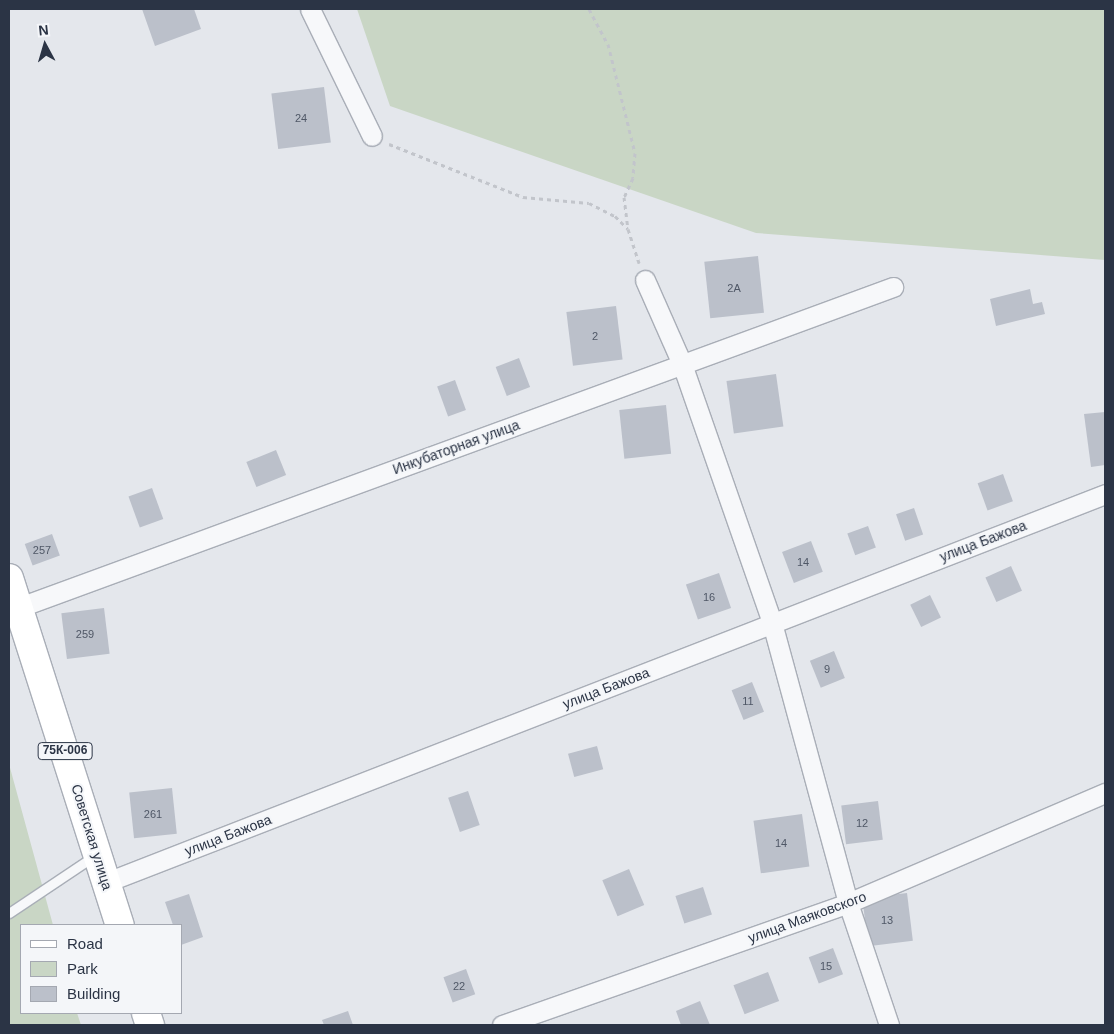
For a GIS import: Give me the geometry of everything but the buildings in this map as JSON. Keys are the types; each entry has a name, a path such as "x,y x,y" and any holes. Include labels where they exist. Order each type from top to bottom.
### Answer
{"main road":[{"name":"Советская улица","path":"9,578 120,924"}],"street":[{"path":"310,9 372,136"},
{"path":"645,280 682,364 772,623 848,903 889,1025"},
{"name":"Инкубаторная улица","path":"20,608 893,287"},
{"name":"улица Бажова","path":"106,882 1105,494"},
{"name":"улица Маяковского","path":"502,1025 848,903 1105,794"}],"lane":[{"path":"9,913 97,853"}],"path":[{"path":"589,9 608,44 635,153 633,178 624,197 628,229 645,280"},
{"path":"372,136 523,197 589,203 615,216 628,229"}],"green space":[{"path":"357,9 1105,9 1105,260 756,233 390,106"},
{"path":"9,764 53,924 20,924 20,1014 77,1014 81,1025 9,1025"}]}
